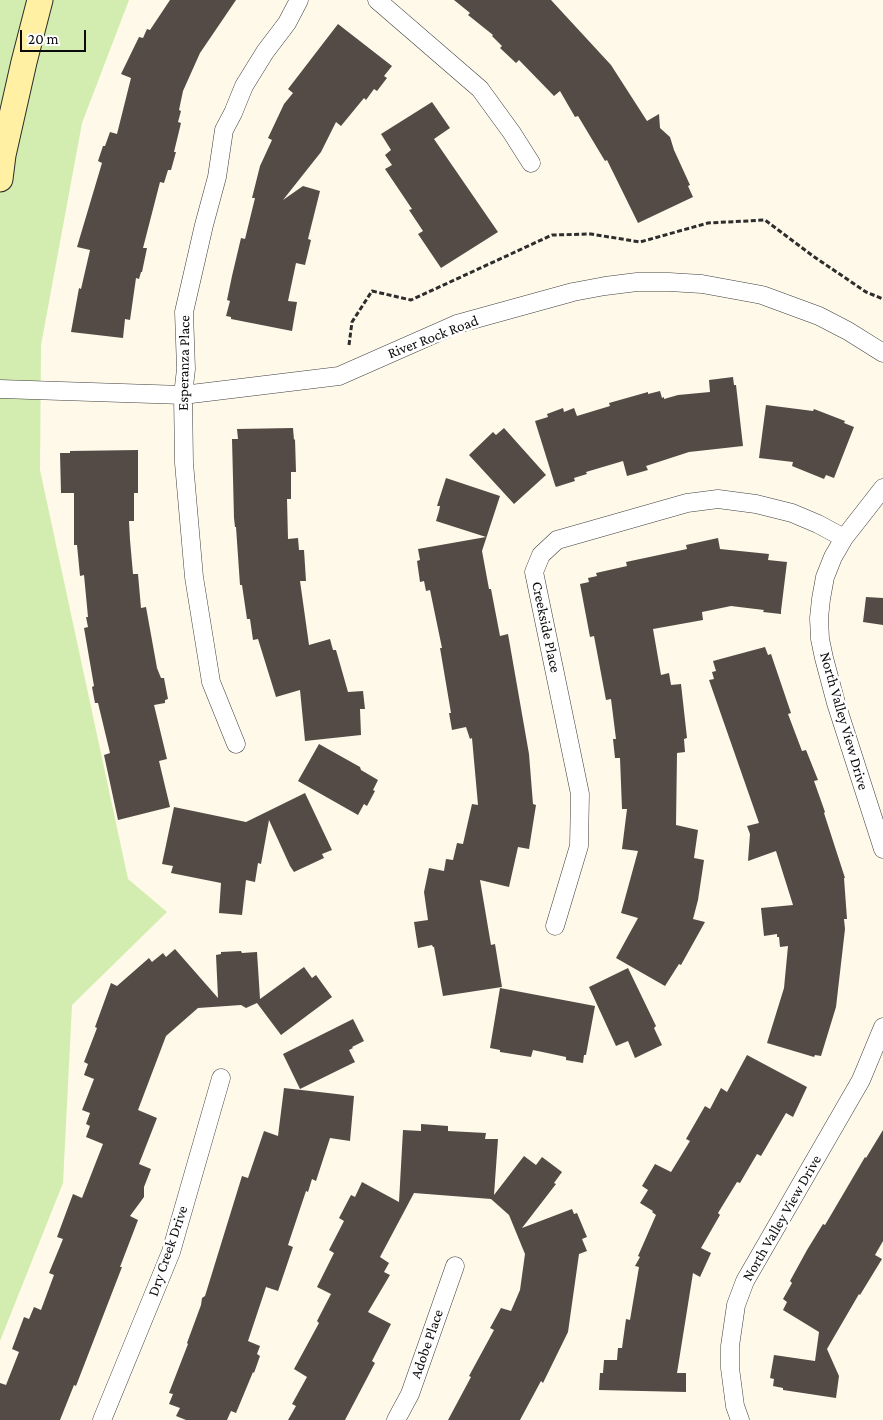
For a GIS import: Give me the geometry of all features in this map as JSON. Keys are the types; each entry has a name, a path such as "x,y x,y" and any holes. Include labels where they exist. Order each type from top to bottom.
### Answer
{"main road":[{"path":"0,179 3,155 40,0"}],"street":[{"name":"Esperanza Place","path":"236,744 211,682 194,577 184,463 183,395 186,368 184,312 217,177 224,130 244,86 265,52 287,22 299,0"},
{"path":"377,0 480,89 531,163"},
{"name":"River Rock Road","path":"0,389 183,395 339,376 457,324 573,292 637,282 702,284 762,295 819,316 883,353"},
{"name":"North Valley View Drive","path":"883,488 844,538 833,557 821,598 820,638 836,703 883,849"},
{"name":"Creekside Place","path":"555,926 579,846 580,794 534,572 541,555 557,540 687,503 718,499 756,504 792,513 844,538"},
{"name":"North Valley View Drive","path":"740,1420 735,1406 730,1368 732,1330 736,1305 745,1281 861,1080 883,1027"},
{"name":"Dry Creek Drive","path":"104,1419 171,1252 221,1078"},
{"name":"Adobe Place","path":"396,1420 410,1394 455,1266"}],"path":[{"path":"349,346 352,322 372,291 411,300 552,235 591,234 640,242 708,223 765,220 866,292 883,299"}],"green space":[{"path":"0,0 129,0 82,123 41,345 40,470 128,879 167,912 72,1005 63,1183 0,1341"}],"building":[{"path":"170,0 236,0 200,53 183,91 178,122 181,123 174,152 176,152 171,170 168,170 164,183 160,182 143,248 147,248 142,272 139,279 136,278 130,320 125,319 123,338 71,332 79,288 81,289 90,250 77,247 102,163 98,161 110,132 117,134 131,78 121,74 139,37 143,38 147,29 150,30"},
{"path":"454,0 551,0 611,65 647,121 659,114 660,128 670,137 693,197 638,223 607,160 605,161 578,116 575,117 560,91 554,96 519,60 516,63 500,48 502,46 493,35 468,15 470,13"},
{"path":"338,24 392,66 384,76 387,78 377,91 374,89 366,100 364,98 341,126 336,122 321,152 283,200 303,186 320,191 308,239 311,240 305,265 296,263 288,301 297,302 292,331 231,319 231,317 226,316 230,301 227,300 241,238 245,239 255,198 252,198 260,166 272,140 268,138 284,104 293,93 288,89"},
{"path":"432,102 450,128 434,139 498,232 441,268 418,234 423,231 409,210 412,209 385,169 392,165 385,155 391,150 381,134"},
{"path":"733,377 734,385 736,385 743,446 689,452 646,466 648,470 627,476 623,461 586,472 587,474 574,478 575,481 556,487 535,421 548,417 547,414 563,408 564,412 574,408 577,416 610,406 609,403 648,392 648,394 660,391 664,399 678,395 710,392 709,380"},
{"path":"766,405 813,411 814,409 845,421 844,423 854,427 834,478 826,475 824,479 792,466 793,462 759,458"},
{"path":"293,428 296,472 291,472 291,499 287,499 288,539 298,538 299,550 304,550 306,581 300,581 309,645 330,639 333,650 336,650 348,692 363,691 365,709 360,709 361,735 305,741 300,690 276,697 258,639 253,640 250,619 247,619 242,585 240,585 234,518 232,439 238,439 237,429"},
{"path":"504,428 546,475 514,504 469,455 493,432 496,435"},
{"path":"138,450 138,493 134,493 134,521 129,521 133,574 138,574 141,608 146,607 157,668 161,678 164,678 168,699 165,700 165,703 154,705 167,759 159,761 170,807 118,820 104,755 110,753 98,703 95,703 84,628 88,627 86,617 88,617 84,575 80,576 77,545 74,545 74,493 61,493 60,453 70,453 70,451"},
{"path":"446,478 500,496 482,551 500,636 508,634 529,754 533,804 536,805 529,849 518,847 509,887 480,880 491,945 495,944 502,987 443,996 434,947 432,945 418,948 414,922 428,920 424,892 429,868 444,871 446,859 453,860 457,843 463,844 472,804 478,805 472,738 470,739 466,727 452,730 440,648 442,648 430,590 426,591 424,581 420,582 417,561 420,560 418,549 486,537 436,521 440,506 437,506"},
{"path":"718,538 720,549 769,554 768,560 787,562 781,614 731,606 702,612 703,620 653,629 661,675 669,673 671,685 681,684 687,738 684,739 685,752 677,753 676,825 698,830 694,858 704,860 693,919 705,922 681,965 679,964 665,986 616,958 638,918 621,913 638,851 622,849 627,809 622,809 620,758 615,758 613,739 616,739 611,699 606,700 594,636 590,637 580,584 589,582 588,578 597,576 596,573 627,566 626,562 687,549 686,545"},
{"path":"866,597 883,598 883,625 863,622"},
{"path":"765,647 768,655 771,654 791,713 788,714 802,751 806,750 818,780 814,781 845,878 847,919 844,919 845,929 836,1007 821,1056 815,1055 814,1057 767,1043 784,988 788,946 780,947 777,934 764,936 761,908 793,905 776,851 748,861 750,834 747,826 759,823 709,680 714,679 712,672 716,671 713,661"},
{"path":"319,744 360,767 361,770 378,780 373,790 375,791 367,806 364,804 358,815 298,781"},
{"path":"305,793 332,850 322,854 324,858 294,872 269,820 261,864 258,863 255,882 246,880 242,915 219,913 221,883 171,873 173,866 162,864 174,807 246,822"},
{"path":"175,949 218,998 216,955 221,954 221,952 241,951 242,953 257,952 260,999 304,967 312,978 316,975 332,997 281,1035 257,1003 246,1008 241,1005 198,1008 166,1036 138,1110 157,1118 139,1164 151,1169 144,1187 144,1197 130,1216 138,1220 76,1386 74,1385 60,1420 0,1420 0,1383 6,1385 19,1352 12,1349 24,1317 29,1319 34,1307 41,1310 54,1275 49,1273 63,1239 57,1237 73,1194 82,1198 103,1144 86,1137 90,1126 86,1124 90,1113 82,1110 94,1079 84,1075 88,1064 84,1062 111,983 117,986 149,958 152,962 163,953 166,957"},
{"path":"628,968 656,1026 654,1028 662,1045 635,1058 628,1041 616,1046 589,987"},
{"path":"500,988 595,1006 583,1063 566,1060 566,1057 533,1050 531,1057 500,1052 500,1050 490,1048"},
{"path":"353,1019 364,1041 349,1050 355,1062 300,1089 283,1054"},
{"path":"747,1055 807,1087 793,1117 786,1113 761,1156 757,1154 740,1183 737,1182 718,1213 720,1215 701,1248 711,1253 700,1277 693,1273 677,1373 686,1373 686,1392 599,1390 600,1373 603,1373 604,1360 617,1360 618,1348 622,1348 626,1319 630,1320 639,1267 635,1266 656,1215 640,1203 648,1190 642,1186 655,1164 671,1172 690,1141 686,1139 705,1106 710,1109 721,1088 727,1092"},
{"path":"284,1088 354,1096 350,1141 330,1138 316,1181 312,1179 308,1192 306,1191 288,1245 293,1247 278,1291 266,1287 248,1341 260,1346 257,1354 260,1356 236,1413 231,1411 227,1420 186,1420 176,1416 180,1408 169,1404 173,1394 169,1393 188,1344 202,1298 205,1296 242,1176 248,1178 264,1131 278,1136"},
{"path":"421,1124 448,1126 448,1131 486,1133 485,1139 498,1139 494,1195 524,1156 536,1165 542,1157 562,1172 554,1183 556,1184 522,1228 572,1209 574,1214 577,1213 587,1237 582,1239 587,1251 579,1254 568,1332 543,1383 541,1381 520,1420 448,1420 494,1330 490,1328 501,1308 511,1311 520,1290 525,1254 509,1215 491,1199 414,1193 380,1257 389,1263 384,1272 390,1275 368,1312 391,1324 372,1361 375,1363 345,1420 288,1420 296,1406 292,1404 307,1377 294,1369 319,1323 317,1321 331,1294 317,1287 334,1253 329,1250 344,1221 339,1218 351,1195 355,1197 362,1182 399,1202 403,1130 421,1131"},
{"path":"883,1130 883,1241 875,1255 882,1259 827,1349 839,1376 836,1398 783,1390 783,1388 773,1386 774,1379 770,1378 774,1355 815,1361 819,1332 783,1310 787,1302 783,1299 792,1283 790,1281 807,1250 823,1224 825,1225"}]}
